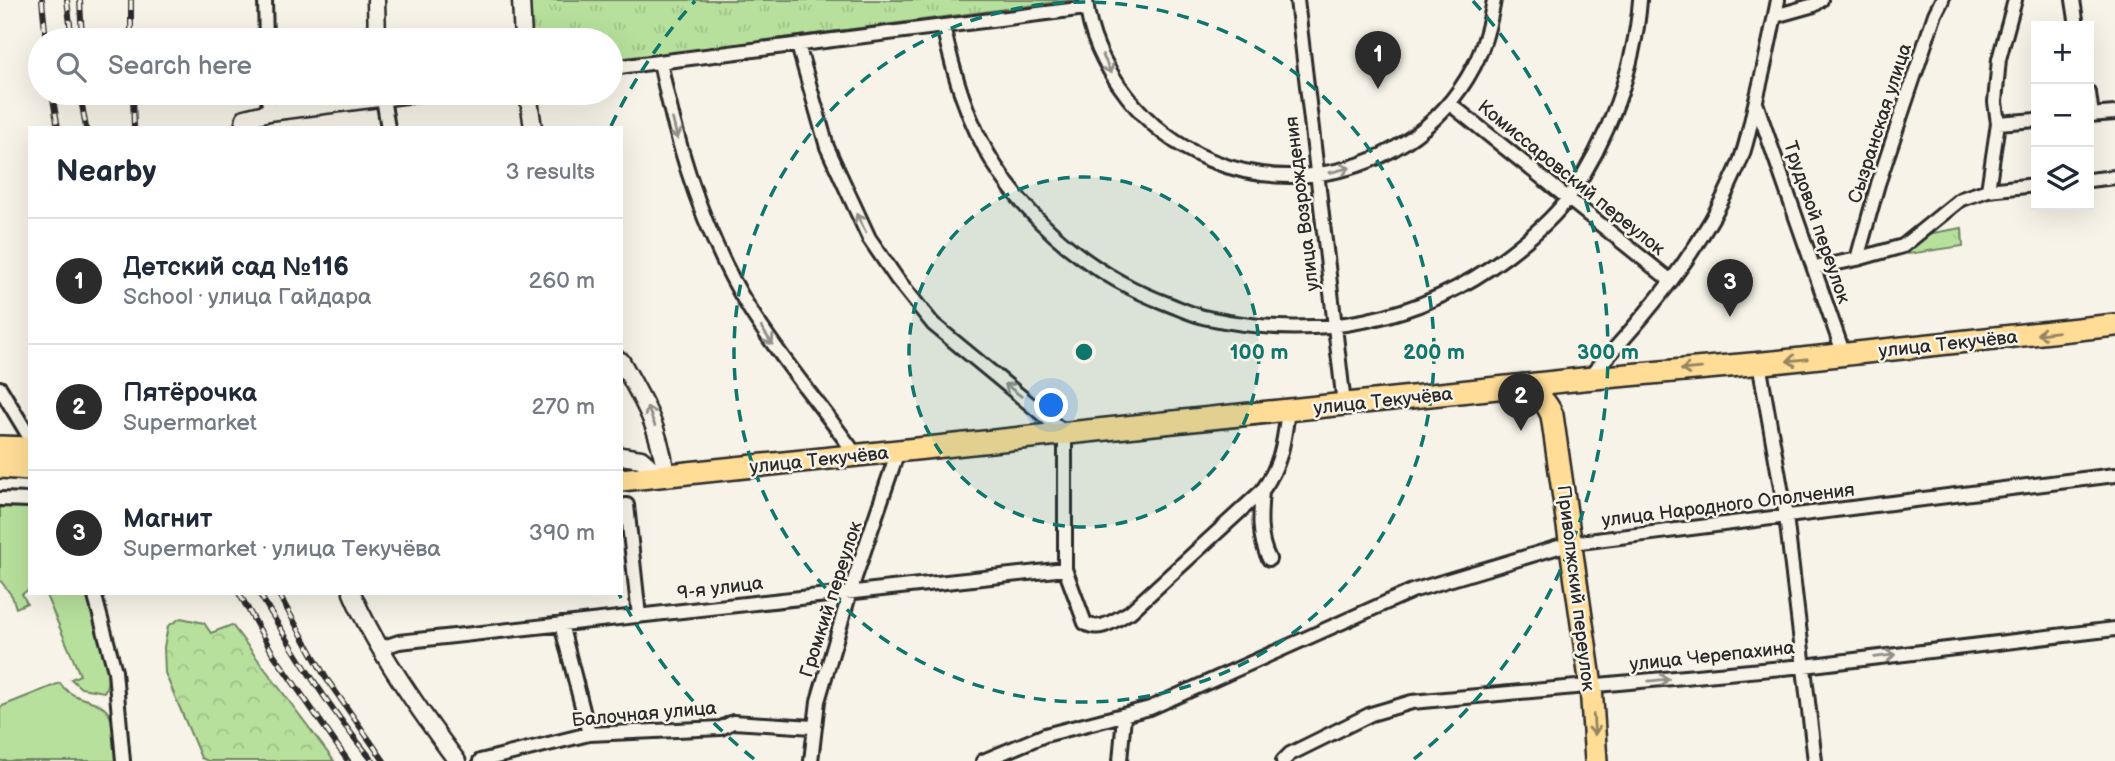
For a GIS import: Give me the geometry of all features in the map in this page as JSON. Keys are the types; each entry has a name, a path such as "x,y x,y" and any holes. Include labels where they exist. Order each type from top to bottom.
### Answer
{"main road":[{"name":"улица Текучёва","path":"654,469 898,451 2115,325"},
{"path":"1552,415 1562,395 1585,378"},
{"path":"1523,385 1538,394 1552,415"},
{"name":"Приволжский переулок","path":"1552,415 1591,686 1596,761"},
{"path":"0,447 28,449"},
{"path":"0,467 28,468"},
{"path":"623,477 654,469"}],"street":[{"path":"265,0 266,28"},
{"path":"376,0 377,28"},
{"path":"520,0 522,28"},
{"name":"улица Возрождения","path":"1297,0 1343,404"},
{"path":"623,67 943,26 1086,4 1097,46 1114,79 1138,111 1169,138 1210,161 1246,172 1286,177 1316,176 1342,171 1378,158 1415,135 1449,103 1474,66 1489,29 1494,0"},
{"path":"943,26 953,72 971,122 995,165 1030,212 1075,254 1136,292 1206,318 1283,329 1334,327 1381,318 1432,301 1482,275 1530,239 1568,198 1594,155 1615,109 1628,67 1640,0"},
{"path":"1585,378 1629,334 1671,281 1703,234 1737,170 1756,103 1778,0"},
{"path":"1775,16 1814,5 1821,0"},
{"name":"Сызранская улица","path":"1857,260 1878,184 1942,0"},
{"path":"1988,190 1998,123 1995,102 1998,59 2015,0"},
{"path":"2073,0 2076,21"},
{"path":"798,45 827,147 869,238 890,269 933,324 1065,433 1065,569 1085,623 1092,627 1104,626 1130,612 1262,491 1282,456 1288,410"},
{"path":"660,62 676,134 691,182 727,268 775,348 856,455"},
{"name":"Комиссаровский переулок","path":"1449,103 1671,281"},
{"name":"Трудовой переулок","path":"1756,103 1844,355"},
{"path":"269,105 269,112"},
{"path":"244,123 269,112 316,105"},
{"path":"384,105 387,126"},
{"path":"530,105 533,126"},
{"path":"2094,115 2115,113"},
{"path":"1998,123 2031,120"},
{"path":"2094,179 2115,177"},
{"path":"1814,268 1857,260 1903,246 1961,199 1988,190 2031,186"},
{"path":"1759,363 1786,516 1815,761"},
{"path":"623,364 651,413 654,469"},
{"path":"0,388 28,435"},
{"name":"Громкий переулок","path":"811,761 818,701 850,592 898,451"},
{"name":"улица Текучёва","path":"623,457 654,469"},
{"name":"улица Народного Ополчения","path":"1124,716 1150,708 1412,592 1572,543 2115,475"},
{"path":"1262,491 1261,532 1269,559"},
{"path":"0,499 28,500"},
{"path":"624,505 639,616"},
{"name":"9-я улица","path":"381,648 399,642 1065,569"},
{"path":"95,595 115,671 123,761"},
{"path":"353,595 381,648 457,761"},
{"path":"561,624 589,734"},
{"name":"улица Черепахина","path":"1283,761 1290,754 1371,714 1412,702 1804,666 2115,629"},
{"path":"983,761 1045,735 1124,716 1120,761"},
{"name":"Балочная улица","path":"480,761 589,734 721,727 733,722 813,727"}],"green space":[{"path":"527,0 1073,0 623,59 623,28 530,28"},
{"path":"1962,228 1963,246 1908,254 1907,250 1921,235"},
{"path":"0,504 28,506 28,590 22,594 27,603 16,608 12,596 0,580"},
{"path":"46,595 89,595 106,659 107,684 104,692 81,688 71,679 80,675"},
{"path":"181,618 204,623 211,633 232,625 334,761 208,761 201,758 165,673 164,647 168,626"},
{"path":"60,683 73,694 106,709 113,726 117,761 0,761 0,707"}],"railway":[{"path":"42,0 45,28"},
{"path":"67,0 70,28"},
{"path":"80,0 81,28"},
{"path":"131,0 131,28"},
{"path":"54,105 58,126"},
{"path":"82,105 86,126"},
{"path":"133,105 134,126"},
{"path":"240,595 272,652 348,761"},
{"path":"260,595 327,700 373,761"},
{"path":"279,595 326,678 384,761"}],"place":[{"name":"Детский сад №116","path":"1378,89"},
{"name":"Магнит","path":"1730,317"},
{"name":"Пятёрочка","path":"1521,431"}]}
